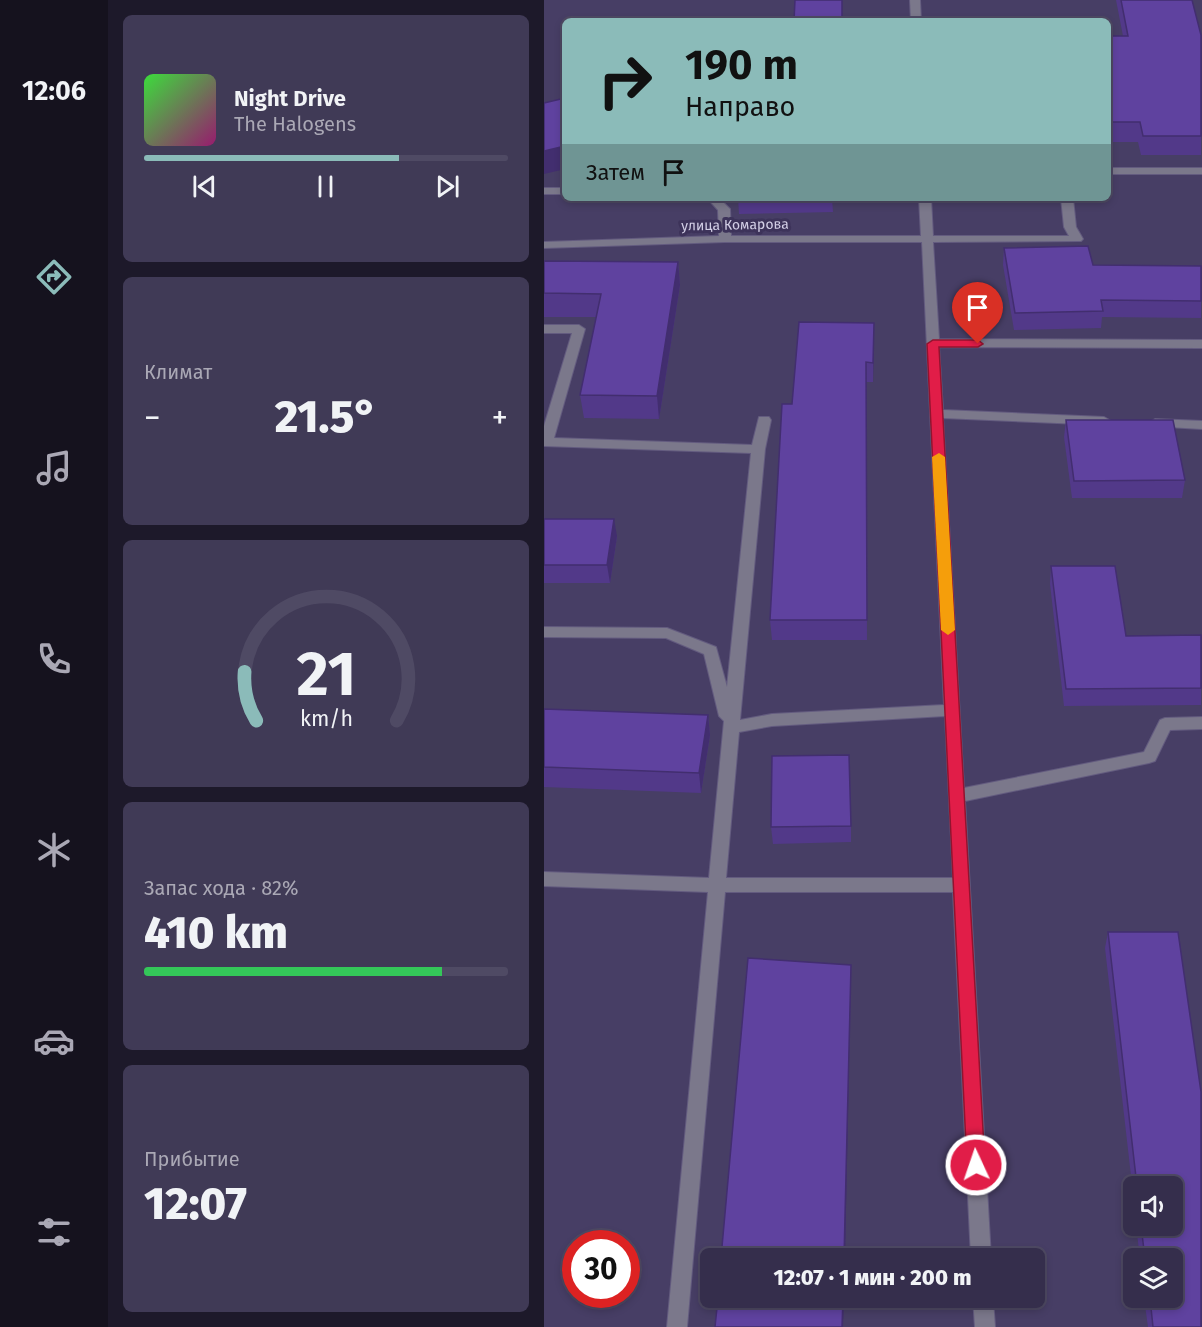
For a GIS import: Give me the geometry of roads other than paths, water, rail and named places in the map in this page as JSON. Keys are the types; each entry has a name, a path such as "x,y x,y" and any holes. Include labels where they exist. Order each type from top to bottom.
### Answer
{"street":[{"path":"915,0 916,18"},
{"path":"1111,171 1201,171"},
{"path":"544,191 562,191"},
{"path":"716,201 724,209 725,238"},
{"path":"925,201 980,1248"},
{"name":"улица Комарова","path":"544,245 725,238 1077,239 1070,226 1067,201"},
{"path":"544,329 579,329 546,442 758,449"},
{"path":"933,344 1201,344"},
{"path":"936,414 1121,422"},
{"path":"677,1327 719,885 730,728 758,449 764,420"},
{"path":"1144,422 1201,425"},
{"path":"544,632 667,633 711,651 730,728"},
{"path":"730,728 772,720 952,710"},
{"path":"957,796 1149,757 1165,724 1201,723"},
{"path":"544,879 719,885 961,885"},
{"path":"984,1308 985,1327"}]}
